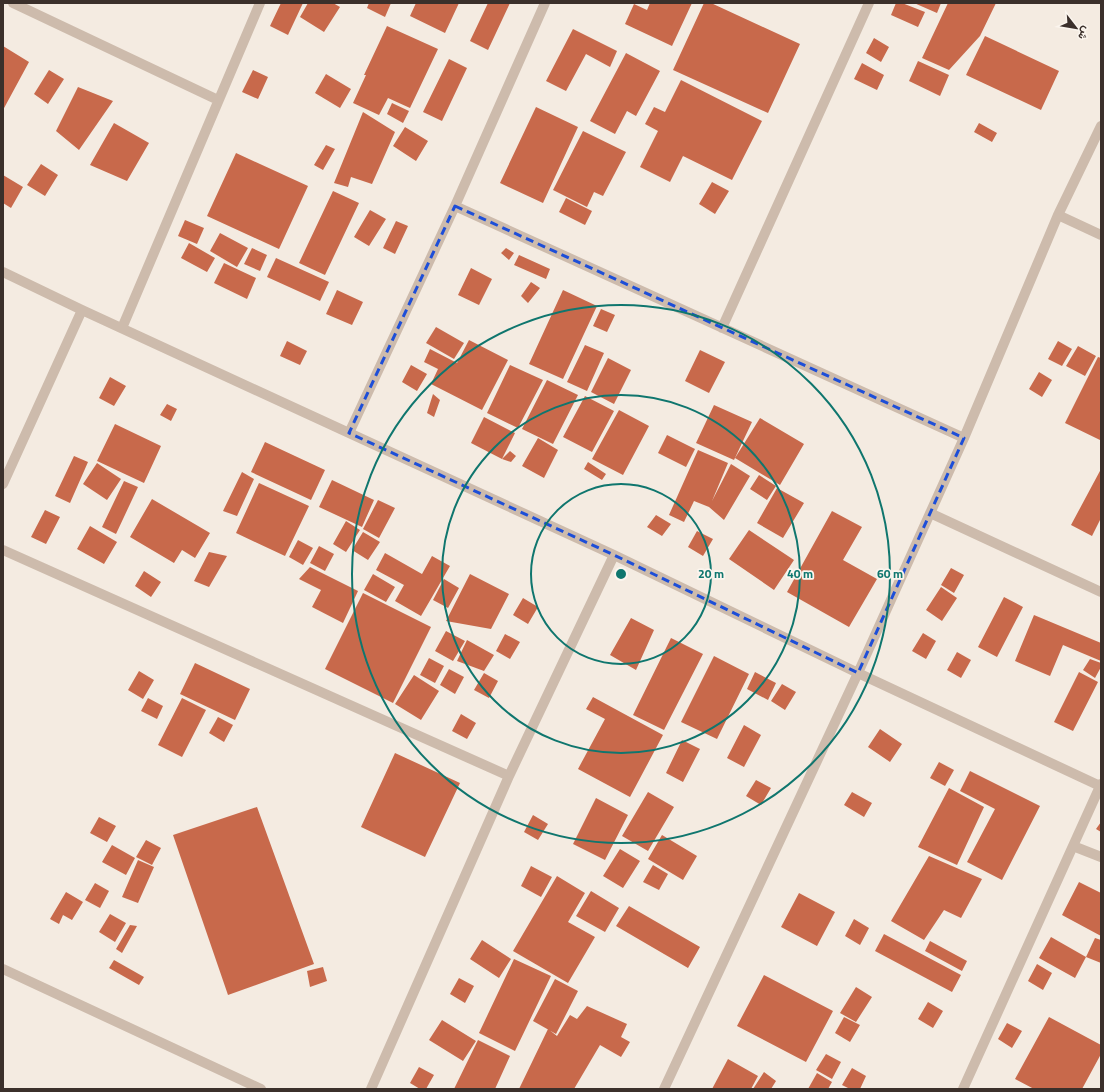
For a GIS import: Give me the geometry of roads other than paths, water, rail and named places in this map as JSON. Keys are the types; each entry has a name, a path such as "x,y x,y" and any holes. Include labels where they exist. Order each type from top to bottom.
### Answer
{"street":[{"path":"13,3 218,100"},
{"path":"122,328 260,3"},
{"path":"349,433 455,206 545,3"},
{"path":"722,328 869,3"},
{"path":"664,1089 858,673 964,438 1058,215 1101,126"},
{"path":"455,206 964,438"},
{"path":"1058,215 1101,235"},
{"path":"3,272 82,310 614,555 858,673 1101,785 963,1089"},
{"path":"3,484 82,310"},
{"path":"930,513 1101,592"},
{"path":"3,550 509,776"},
{"path":"372,1089 509,776 614,555"},
{"path":"1074,846 1101,857"},
{"path":"3,969 262,1089"}]}
